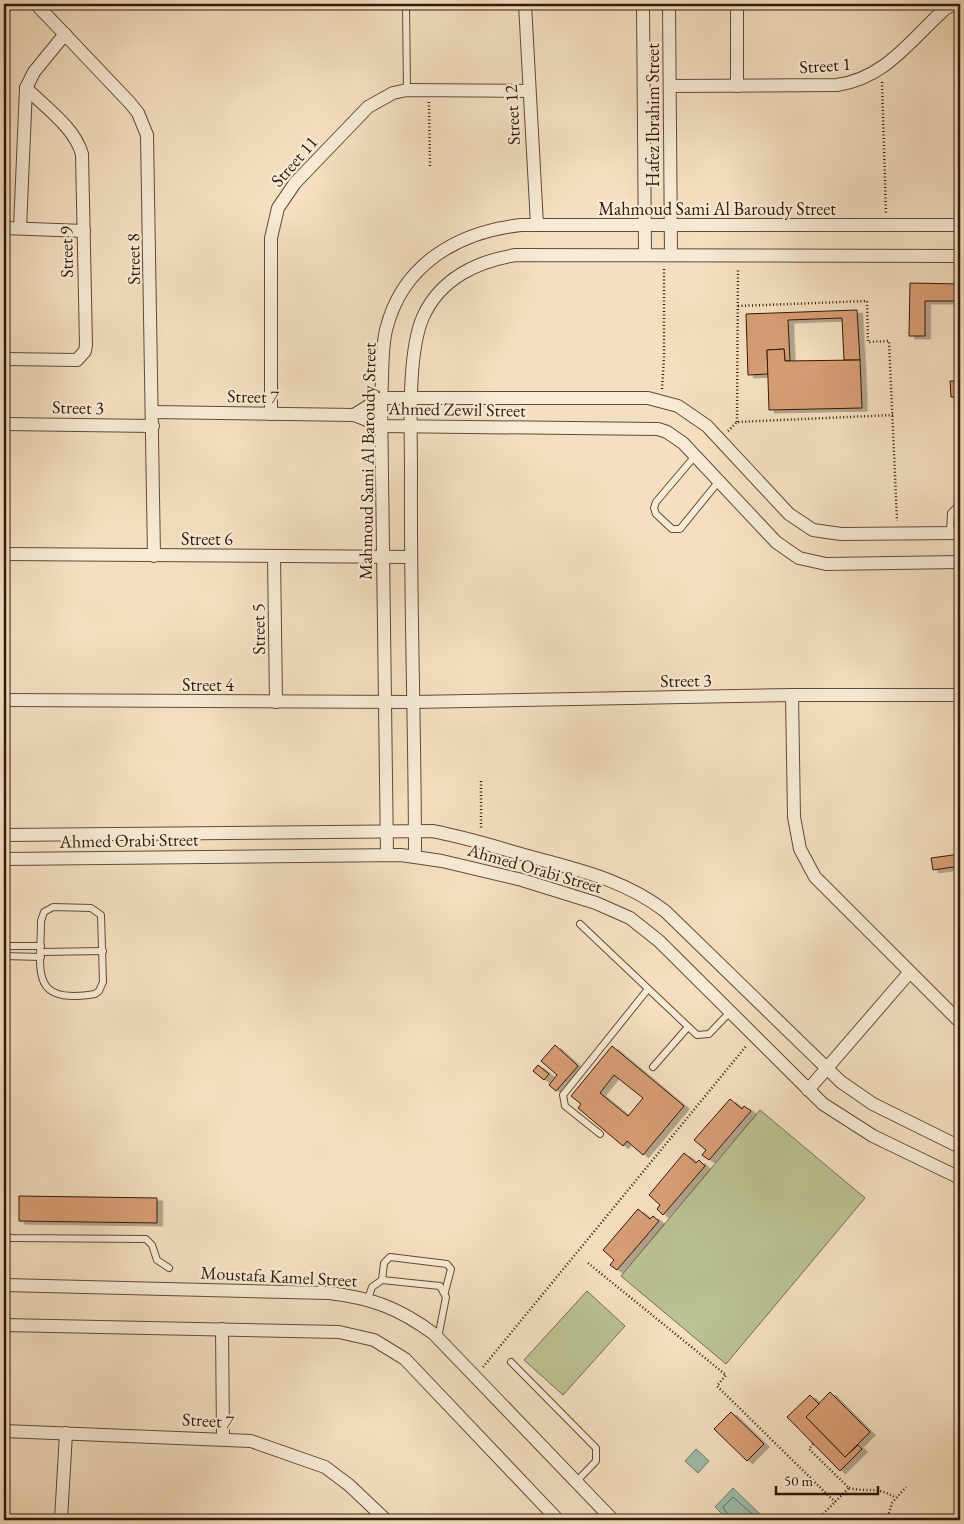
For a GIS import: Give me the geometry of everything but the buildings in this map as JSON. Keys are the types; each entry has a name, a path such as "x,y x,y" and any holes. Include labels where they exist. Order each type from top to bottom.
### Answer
{"street":[{"name":"Street 8","path":"36,4 138,113 147,135 154,556"},
{"name":"Street 12","path":"525,4 528,91 537,225"},
{"name":"Hafez Ibrahim Street","path":"643,4 645,255"},
{"name":"Hafez Ibrahim Street","path":"667,255 670,225 669,4"},
{"path":"737,4 737,86"},
{"name":"Street 1","path":"670,86 837,85 868,77 882,69 945,9 954,4"},
{"path":"20,228 26,88 34,72 65,34"},
{"name":"Street 9","path":"4,359 70,360 82,356 86,345 82,154 79,145 69,130 26,88"},
{"name":"Street 11","path":"271,414 271,238 278,208 295,183 368,107 393,93 407,90 528,91"},
{"name":"Mahmoud Sami Al Baroudy Street","path":"387,855 381,398 386,331 395,306 408,284 425,264 446,248 470,235 494,228 537,225 960,225"},
{"path":"4,228 84,231"},
{"path":"415,856 411,557 412,399 416,339 424,316 436,296 452,280 471,267 493,258 516,255 960,256"},
{"name":"Ahmed Zewil Street","path":"354,415 381,398 648,398 678,406 707,426 800,523 826,534 955,533"},
{"name":"Street 7","path":"152,412 354,415"},
{"name":"Ahmed Zewil Street","path":"354,415 382,426 658,429 676,437 776,542 799,558 826,564 960,562"},
{"name":"Street 3","path":"4,424 153,426"},
{"name":"Street 6","path":"4,554 411,557"},
{"name":"Street 5","path":"274,556 276,702"},
{"path":"792,695 794,817 800,849 806,864 820,884 960,1022"},
{"name":"Street 3","path":"413,702 792,695 960,695"},
{"name":"Street 4","path":"4,700 413,702"},
{"name":"Ahmed Orabi Street","path":"4,834 415,830 438,832 604,876 651,900 665,911 826,1069 873,1104 960,1147"},
{"name":"Ahmed Orabi Street","path":"4,859 415,856 522,880 613,910 645,929 659,941 808,1090 855,1126 960,1178"},
{"path":"808,1090 909,973"},
{"name":"Moustafa Kamel Street","path":"4,1285 329,1293 368,1299 385,1304 411,1316 438,1338 576,1482 600,1516 613,1520"},
{"path":"4,1325 339,1332 374,1340 390,1348 418,1371 558,1520"},
{"path":"222,1329 223,1438"},
{"name":"Street 7","path":"4,1431 223,1438 266,1444 325,1467 349,1485 386,1520"},
{"path":"61,1520 66,1433"}],"lane":[{"path":"406,4 407,90"},
{"path":"696,456 656,502 654,508 656,514 672,529 680,528 719,481"},
{"path":"955,533 951,513 960,504"},
{"path":"91,908 99,912 103,919 103,951 102,987 95,994 56,994 49,992 42,983 42,916 48,909 91,908"},
{"path":"580,924 697,1035 709,1034 730,1012"},
{"path":"4,946 41,952"},
{"path":"4,956 41,952 103,951"},
{"path":"600,1134 565,1106 563,1095 648,989"},
{"path":"653,1067 688,1027"},
{"path":"4,1236 12,1238 146,1239 152,1245 157,1260 169,1268"},
{"path":"382,1280 385,1261 390,1257 447,1264 451,1269 445,1292 446,1302 438,1338"},
{"path":"368,1299 372,1287 382,1280 440,1286 445,1292"},
{"path":"511,1362 596,1448 596,1461 576,1482"}],"path":[{"path":"882,69 887,225"},
{"path":"428,90 430,166"},
{"path":"661,401 667,255"},
{"path":"738,255 737,422 893,415"},
{"path":"738,306 866,302 868,342 889,341 898,534"},
{"path":"481,781 481,843"},
{"path":"475,1376 755,1036"},
{"path":"588,1262 726,1375 717,1386 835,1502"},
{"path":"814,1444 809,1449 849,1488 857,1490 875,1488 896,1498"},
{"path":"887,1520 889,1510 896,1498 906,1487"},
{"path":"817,1520 849,1488"}],"shaded area":[{"path":"760,1110 865,1198 726,1364 621,1276"},
{"path":"587,1291 625,1326 563,1395 524,1360"}],"water":[{"path":"696,1449 709,1461 698,1473 685,1461"},
{"path":"733,1488 766,1520 728,1520 715,1507"}]}
